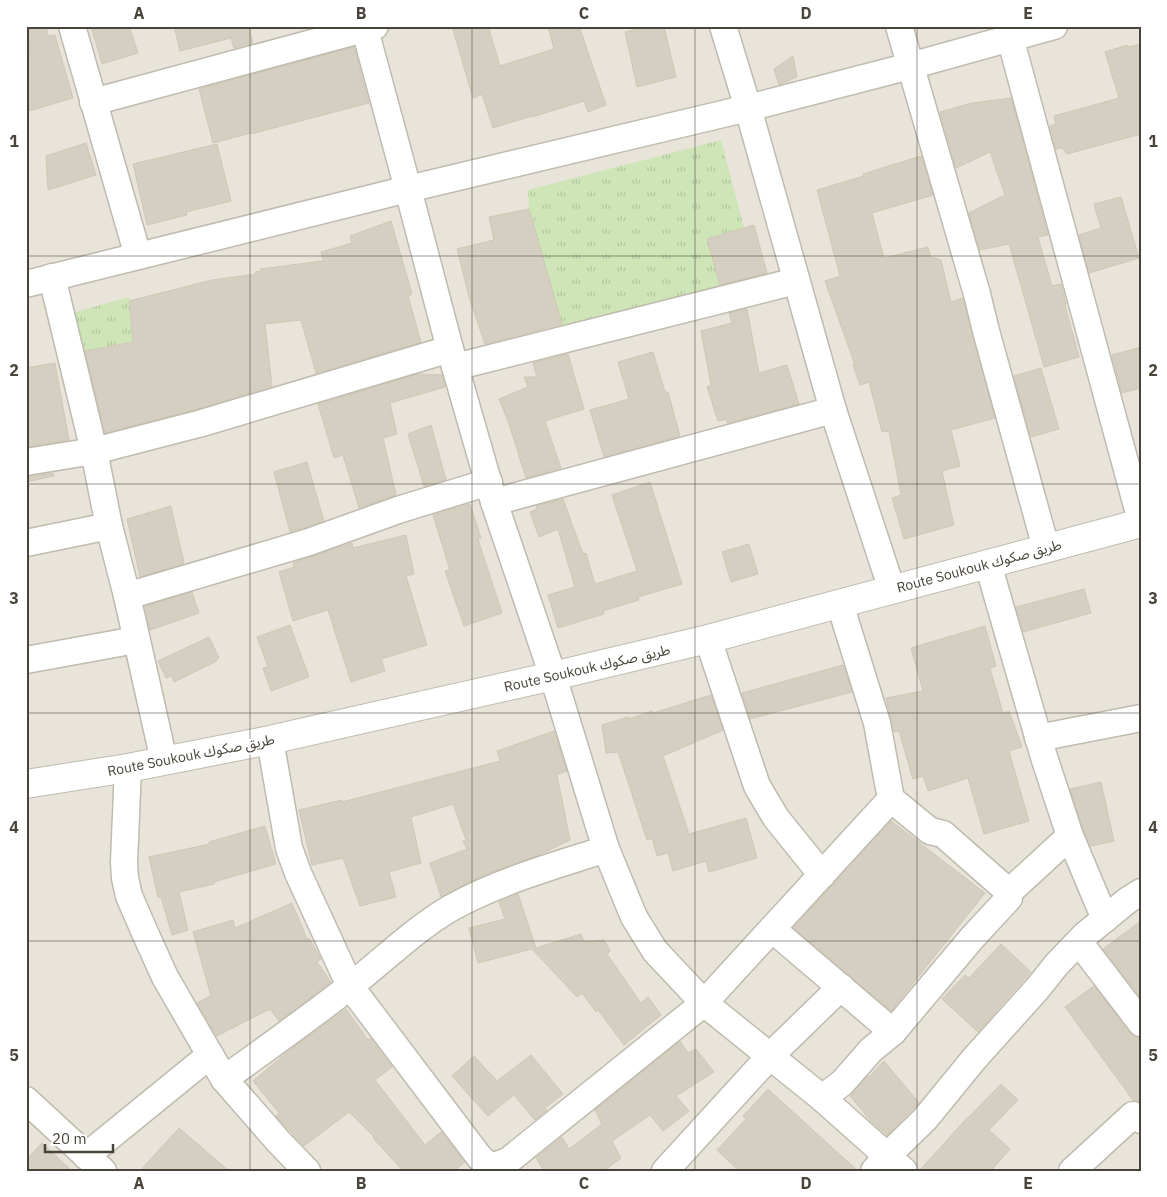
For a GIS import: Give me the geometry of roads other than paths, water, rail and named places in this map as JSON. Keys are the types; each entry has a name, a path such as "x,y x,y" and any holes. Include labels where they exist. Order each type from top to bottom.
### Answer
{"street":[{"path":"72,26 138,256"},
{"path":"723,26 833,410 892,590"},
{"path":"899,26 978,294 986,331 1046,548"},
{"path":"26,284 408,188 748,108 910,66 1008,33 1054,26"},
{"path":"93,102 368,27 452,358 492,492 553,676 606,848 634,917 655,951 704,1002 822,1098 888,1166 974,1059 1057,964 1105,919 1141,892"},
{"path":"1008,33 1141,522"},
{"path":"52,277 94,451 109,526 127,596 164,761"},
{"path":"26,462 94,451 452,358 796,281"},
{"path":"127,596 309,542 398,510 492,492 833,410"},
{"name":"Route Soukouk طريق صكوك","path":"26,784 128,768 270,740 553,676 708,639 1141,522"},
{"path":"26,543 109,526"},
{"path":"988,564 1038,738 1070,836 1105,919"},
{"path":"840,604 877,723 891,799 930,831 943,834 1009,892"},
{"path":"708,639 756,786 776,818 822,875"},
{"path":"26,660 136,640"},
{"path":"1038,738 1141,718"},
{"path":"270,740 289,848 298,873 350,986 480,1158 491,1169 508,1161 704,1002 891,799"},
{"path":"128,768 124,862 129,896 165,976 224,1079 307,1171"},
{"path":"822,1098 842,1083 871,1050 893,1032 966,945 1009,898 1009,892 1070,836"},
{"path":"224,1079 350,986 430,920 497,886 606,848"},
{"path":"772,929 893,1032"},
{"path":"1079,942 1141,1023"},
{"path":"665,1171 770,1056 841,987"},
{"path":"26,1100 94,1163 210,1055"},
{"path":"1072,1171 1133,1115 1141,1120"}]}
